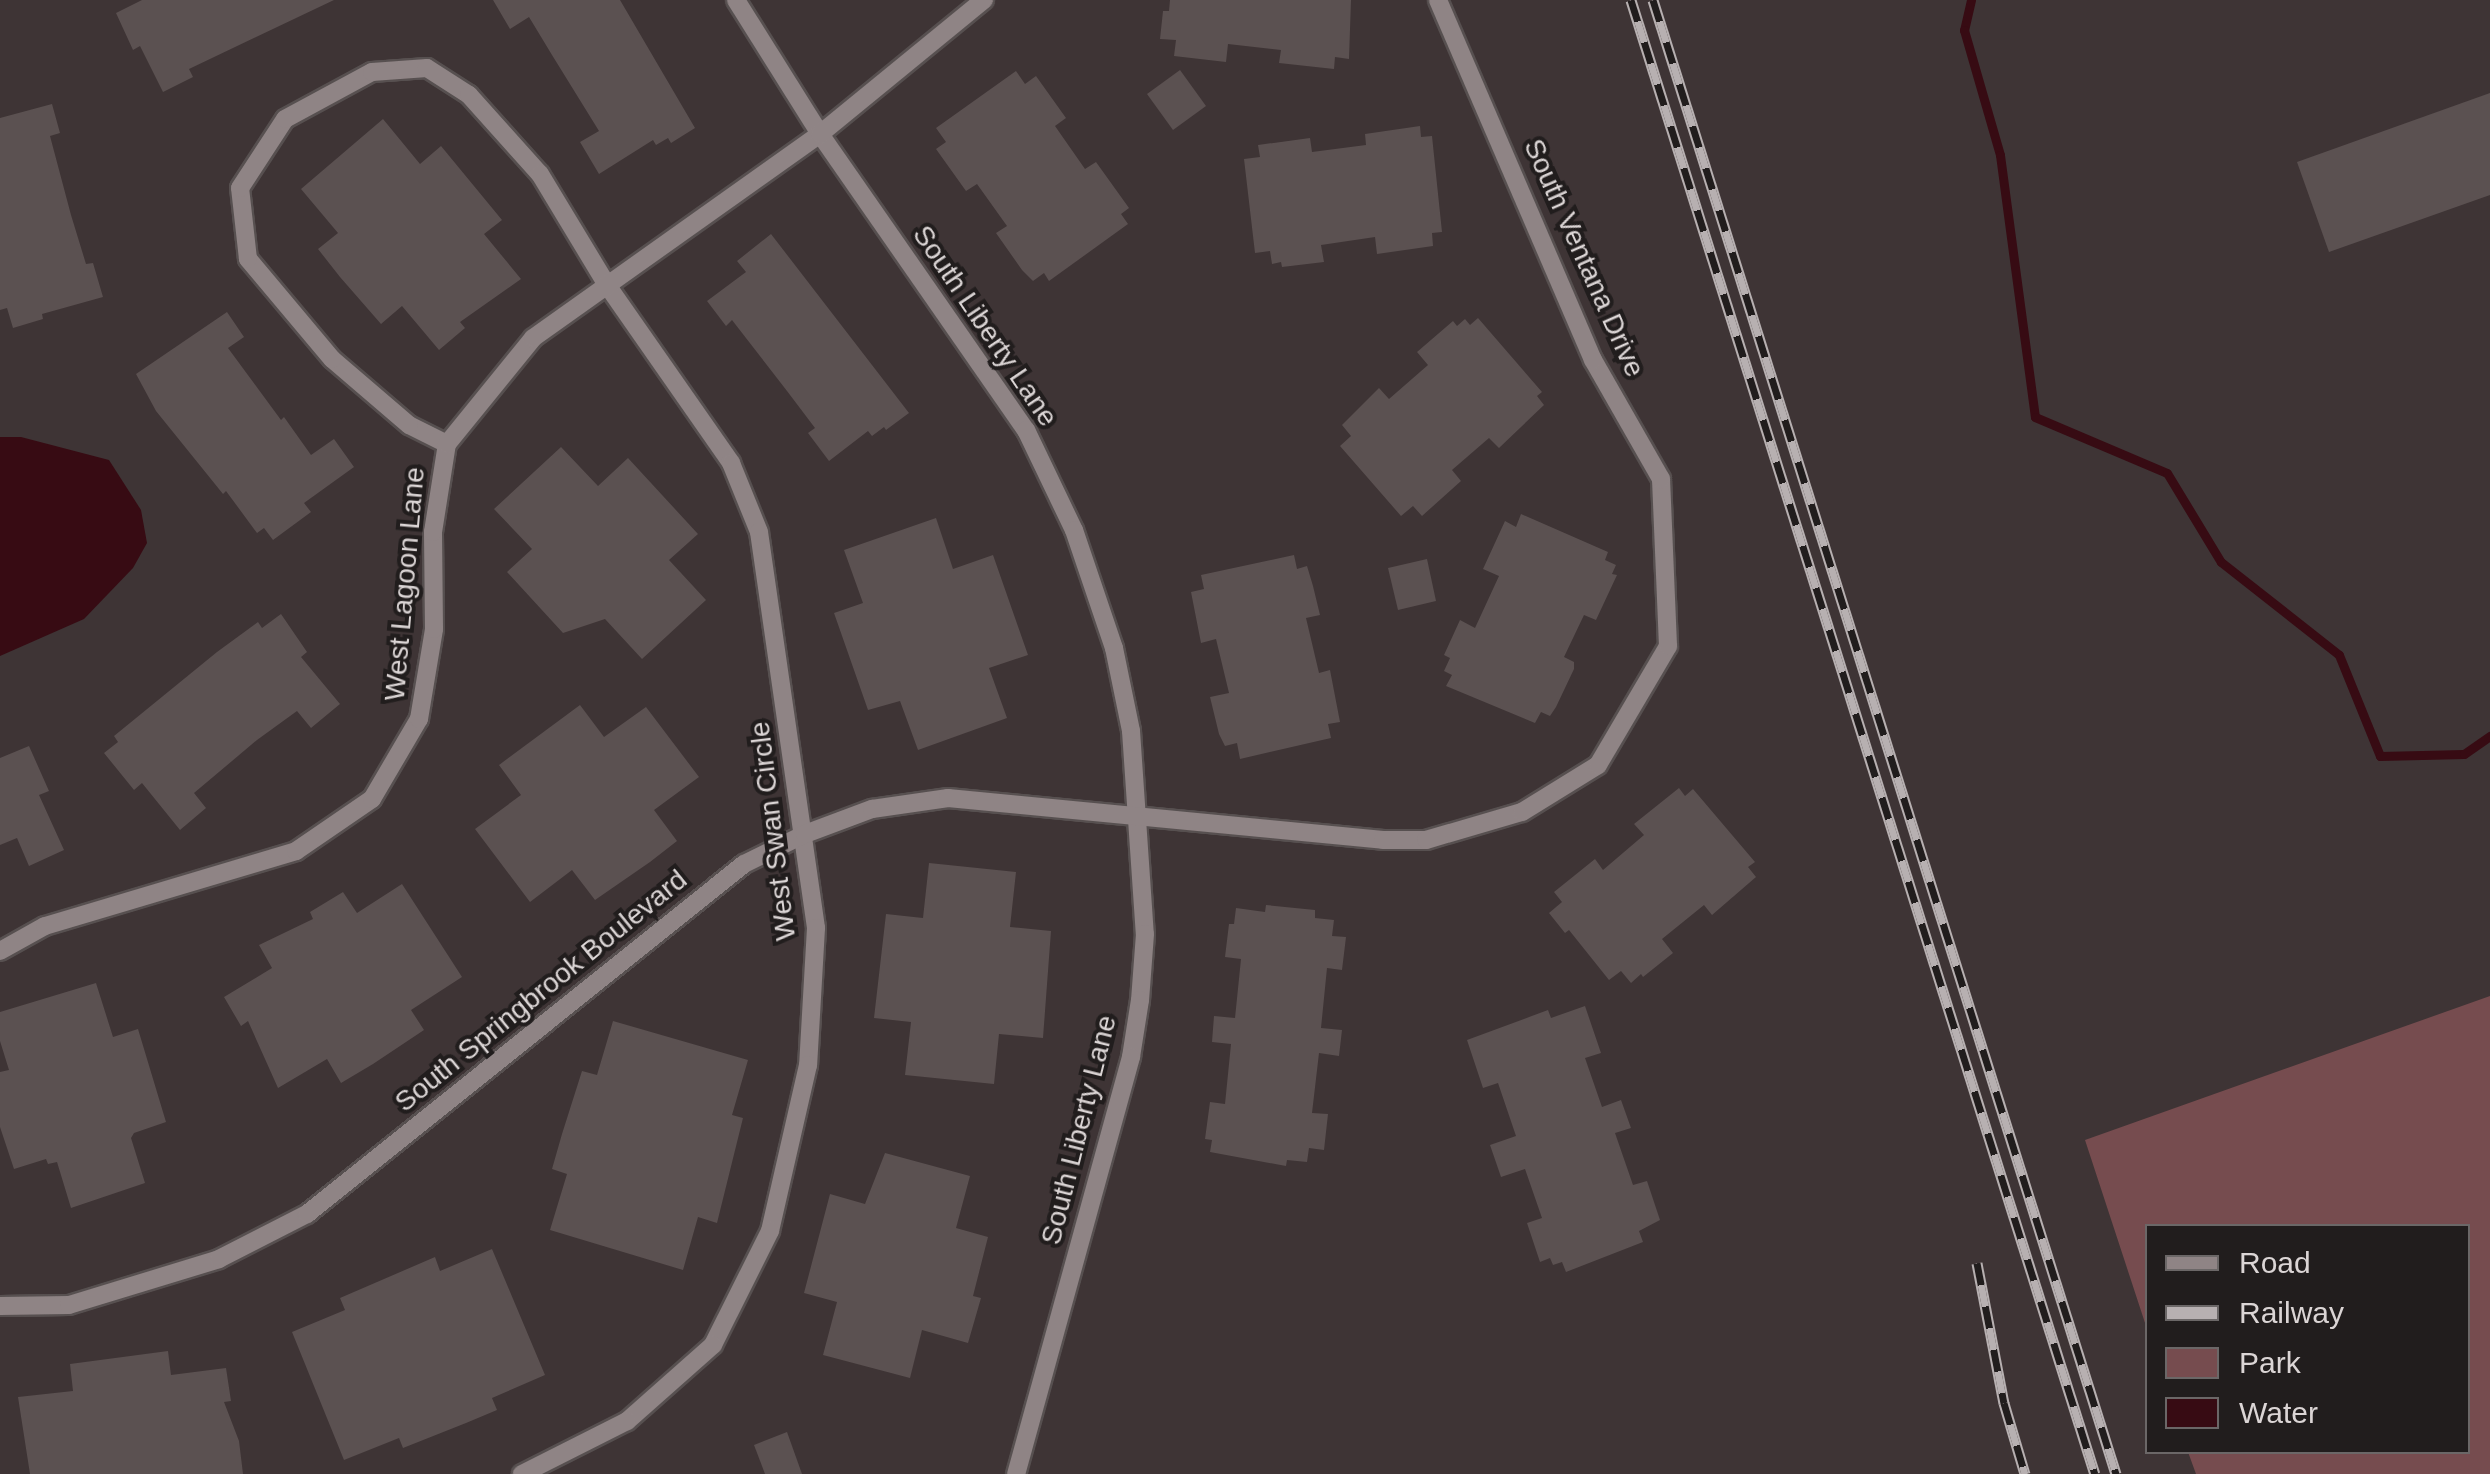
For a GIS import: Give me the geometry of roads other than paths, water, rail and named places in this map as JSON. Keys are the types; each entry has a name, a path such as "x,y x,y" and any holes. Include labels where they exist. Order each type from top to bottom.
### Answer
{"street":[{"name":"South Liberty Lane","path":"736,0 820,134 1026,430 1074,530 1114,648 1132,731 1145,934 1131,1057 1016,1474"},
{"path":"820,134 984,0"},
{"name":"South Ventana Drive","path":"1140,816 1412,840 1522,812 1598,765 1668,646 1661,479 1593,360 1438,0"},
{"path":"447,444 409,424 332,359 248,259 240,188 285,119 372,72 427,68 469,94 540,174 607,285"},
{"name":"West Lagoon Lane","path":"0,951 45,926 296,850 372,800 419,719 434,629 432,532 447,444 533,338 820,134"},
{"name":"West Swan Circle","path":"522,1474 627,1421 714,1345 770,1230 808,1066 816,928 806,834 759,532 731,463 607,285"},
{"name":"South Springbrook Boulevard","path":"0,1306 68,1305 220,1258 307,1214 744,864 806,834 872,809 948,798 1140,816"}],"water":[{"path":"0,437 21,437 109,460 141,510 147,543 133,568 84,619 0,656"}],"waterway":[{"path":"1971,0 1964,30 2000,155 2035,417 2167,473 2221,562 2339,655 2380,756 2464,754 2490,736"}],"railway":[{"path":"1631,0 2095,1474"},
{"path":"1653,0 2116,1474"},
{"path":"1977,1263 2004,1403 2025,1474"}]}
